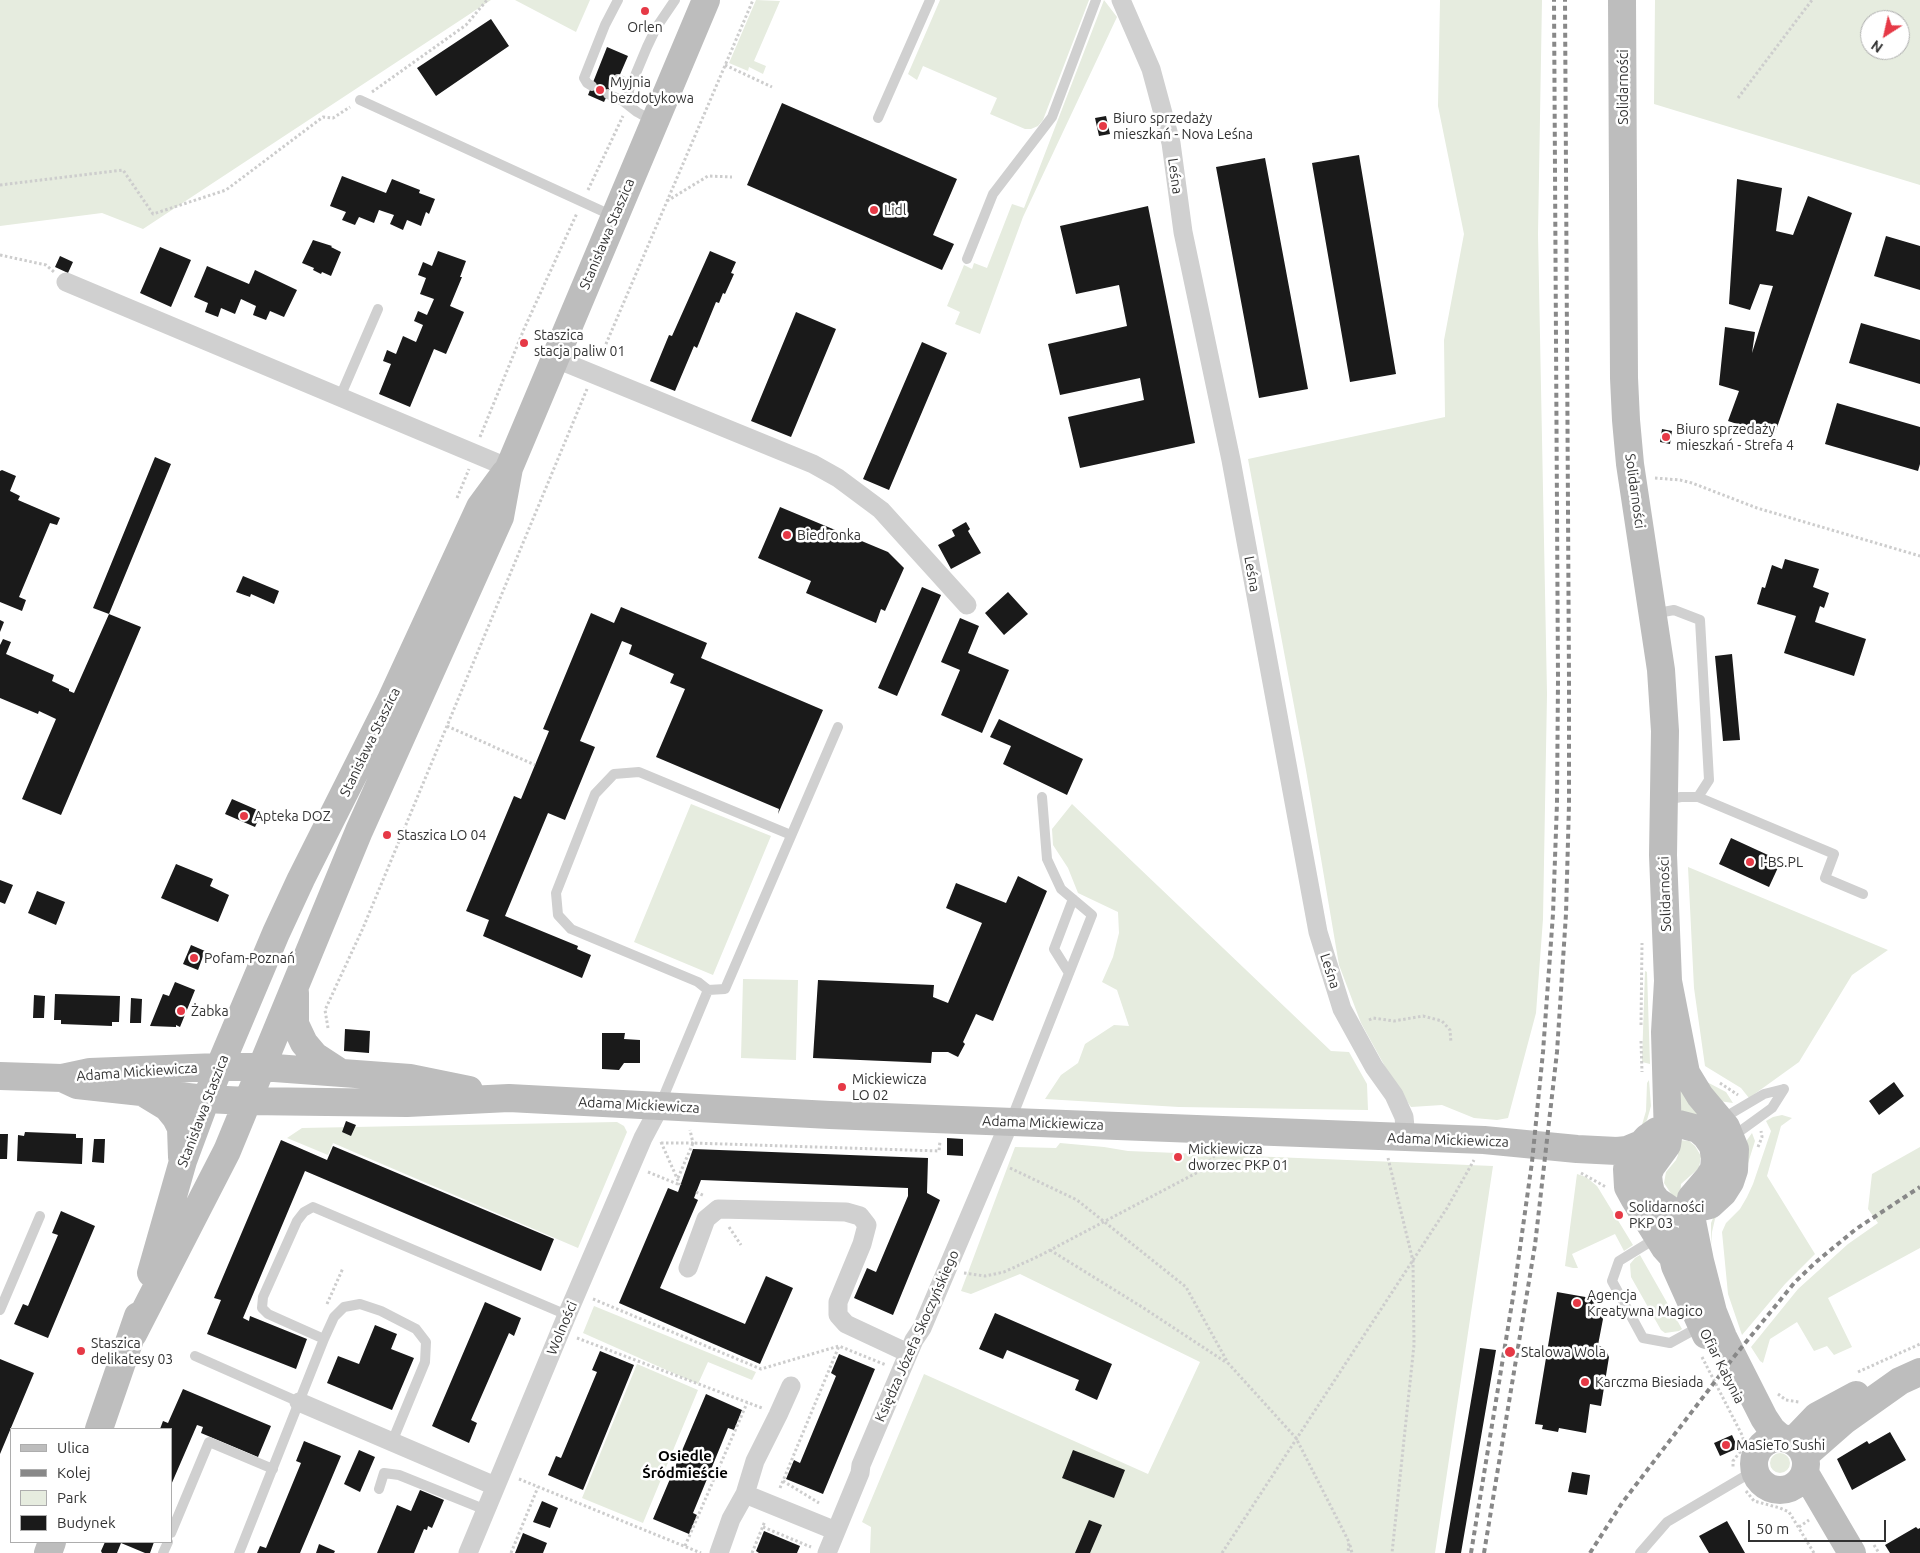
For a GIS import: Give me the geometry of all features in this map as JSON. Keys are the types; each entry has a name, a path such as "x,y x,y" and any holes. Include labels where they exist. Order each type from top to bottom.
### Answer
{"street":[{"name":"Stanisława Staszica","path":"133,1334 227,1150 359,831 500,517 509,468 706,0"},
{"name":"Leśna","path":"1121,0 1151,69 1171,142 1183,232 1231,460 1318,932 1342,1009 1374,1066 1394,1095 1404,1116 1397,1146"},
{"name":"Solidarności","path":"1622,0 1624,378 1626,420 1664,699 1663,855 1668,981 1665,1032 1668,1126 1667,1145 1655,1159 1648,1175 1649,1184 1655,1199"},
{"path":"66,282 509,468"},
{"path":"554,358 813,464 838,478 881,510 967,605"},
{"name":"Stanisława Staszica","path":"99,1428 133,1334 183,1162 218,1067 297,887 390,702 480,507 509,468"},
{"name":"Solidarności","path":"1668,981 1686,1073 1717,1129 1706,1136 1713,1146 1714,1169 1709,1178 1691,1198 1690,1211"},
{"path":"296,982 295,1024 304,1043 315,1056 341,1073"},
{"name":"Adama Mickiewicza","path":"0,1076 62,1078 90,1072 261,1067 410,1078 509,1098"},
{"name":"Adama Mickiewicza","path":"62,1078 77,1085 206,1099 247,1101 407,1103 509,1098 830,1115 1010,1121 1397,1146 1484,1140 1617,1151 1627,1150 1639,1145"},
{"name":"Adama Mickiewicza","path":"144,1092 167,1107 181,1128 183,1162"},
{"name":"Wolności","path":"468,1553 643,1138 660,1106"},
{"name":"Księdza Józefa Skoczyńskiego","path":"821,1551 836,1531 860,1473 861,1465 908,1353 922,1328 1010,1121"},
{"path":"1666,1247 1634,1198 1627,1178 1629,1162 1639,1145 1657,1131 1668,1126 1688,1125 1717,1129"},
{"name":"Adama Mickiewicza","path":"1577,1149 1641,1186 1655,1199"},
{"path":"1655,1199 1672,1211 1690,1211"},
{"name":"Ofiar Katynia","path":"1655,1199 1670,1227 1673,1242 1666,1247 1695,1329 1790,1457 1861,1545"},
{"path":"688,1268 706,1219 718,1209 846,1212 860,1216 867,1226 862,1244 838,1302 838,1315 846,1324 908,1353"},
{"name":"Ofiar Katynia","path":"1690,1211 1713,1312 1726,1344 1757,1401 1764,1418 1790,1457 1834,1553"},
{"path":"1910,1377 1790,1457 1754,1459 1748,1477 1767,1487 1784,1490 1790,1457 1818,1416 1851,1397 1872,1388 1910,1377"},
{"path":"719,1553 731,1519 745,1494 755,1461 791,1386"},
{"path":"1757,1401 1783,1414 1818,1416"},
{"path":"299,1402 495,1486"},
{"path":"745,1494 836,1531"}],"lane":[{"path":"592,86 584,78 593,68 605,24 618,0"},
{"path":"629,105 631,85 656,28 675,0"},
{"path":"878,118 930,0"},
{"path":"967,259 993,194 1052,117 1096,0"},
{"path":"618,79 631,85"},
{"path":"608,94 655,122"},
{"path":"360,100 614,216"},
{"path":"340,397 378,308"},
{"path":"1653,614 1674,610 1700,620 1708,780 1698,797"},
{"path":"791,835 639,772 614,774 595,794 556,893 558,915 571,929 698,982 708,990 725,989 838,727"},
{"path":"1010,1121 1092,915 1061,889 1047,859 1042,797"},
{"path":"1664,800 1698,797 1834,854 1825,878 1863,894"},
{"path":"1069,973 1054,949 1073,899"},
{"path":"660,1106 708,990"},
{"path":"1784,1089 1772,1108 1717,1129 1764,1094 1784,1089"},
{"path":"324,1338 268,1314 262,1308 263,1297 297,1221 304,1212 313,1207 567,1316"},
{"path":"0,1310 40,1216"},
{"path":"1666,1247 1619,1261 1612,1281 1643,1338 1670,1343 1695,1329"},
{"path":"239,1553 324,1338 334,1317 344,1307 360,1304 381,1311 416,1329 426,1342 425,1362 392,1442"},
{"path":"195,1356 299,1402"},
{"path":"172,1531 209,1442 272,1469"},
{"path":"379,1489 384,1473 398,1475 486,1510"},
{"path":"1640,1553 1667,1522 1748,1477"}],"path":[{"path":"0,186 123,170 153,214 226,190 323,117 333,118 466,26 487,0"},
{"path":"328,1028 325,1010 363,928 593,373 753,0"},
{"path":"1738,98 1812,0"},
{"path":"725,65 772,87"},
{"path":"456,502 495,398 524,329 629,105"},
{"path":"666,202 708,176 732,177"},
{"path":"0,255 46,266 66,282"},
{"path":"1633,479 1680,480 1757,508 1920,556"},
{"path":"447,726 535,765"},
{"path":"1352,1026 1372,1018 1394,1021 1423,1016 1442,1021 1450,1030 1451,1042"},
{"path":"678,1178 693,1143 689,1122"},
{"path":"655,1142 940,1151 940,1134"},
{"path":"644,1170 680,1185 658,1135"},
{"path":"1392,1553 1414,1345 1413,1261 1397,1146"},
{"path":"958,1272 984,1276 1004,1272 1050,1250 1202,1170 1216,1155"},
{"path":"1222,1553 1452,1201 1474,1163 1474,1158"},
{"path":"1003,1164 1077,1200 1186,1287 1228,1363 1296,1438 1349,1542 1352,1553"},
{"path":"696,1192 708,1197"},
{"path":"1050,1250 1228,1363"},
{"path":"590,1298 760,1369 839,1346 893,1368"},
{"path":"1695,1329 1710,1370 1744,1442 1733,1462 1733,1468 1748,1477 1751,1498 1754,1501 1789,1512 1814,1553"},
{"path":"574,1336 778,1415"},
{"path":"752,1553 839,1346"},
{"path":"685,1546 747,1402"},
{"path":"514,1478 701,1553"},
{"path":"783,1481 826,1507"},
{"path":"511,1553 538,1487"},
{"path":"763,1527 821,1551"},
{"path":"1348,1553 1349,1542"},
{"path":"1861,1545 1879,1553"}],"green space":[{"path":"0,0 491,0 143,229 102,213 0,226"},
{"path":"515,0 590,0 576,32"},
{"path":"756,0 780,1 754,61 766,66 763,74 749,67 748,71 729,63"},
{"path":"940,0 1089,0 1043,120 1038,126 1025,129 990,114 997,98 923,66 917,80 908,74"},
{"path":"1104,0 1117,17 1023,217 980,334 955,324 960,312 947,306 964,265 972,269 974,263 987,268 1012,204 1024,208"},
{"path":"1440,0 1542,0 1538,234 1547,694 1543,919 1536,1013 1508,1118 1497,1120 1474,1118 1442,1105 1411,1107 1393,1081 1361,1023 1339,965 1306,770 1248,459 1445,417 1444,340 1464,234 1438,106"},
{"path":"1655,0 1920,0 1920,185 1654,104"},
{"path":"691,804 771,836 713,975 634,942"},
{"path":"1072,804 1331,1051 1349,1052 1367,1084 1368,1110 1179,1107 1045,1099 1061,1075 1078,1063 1085,1044 1114,1025 1129,1026 1117,990 1102,982 1113,957 1119,933 1118,912 1078,893 1068,868 1053,845 1052,829"},
{"path":"1688,867 1888,950 1852,975 1799,1062 1749,1098 1741,1088 1705,1066 1694,988"},
{"path":"1645,971 1647,972 1650,1064 1642,1062"},
{"path":"743,979 798,980 796,1060 741,1058"},
{"path":"1649,1080 1651,1106 1647,1120 1641,1128 1646,1111 1647,1083"},
{"path":"1705,1081 1726,1092 1733,1103 1719,1101"},
{"path":"1677,1082 1699,1114 1697,1116 1675,1113"},
{"path":"1782,1115 1792,1118 1781,1126 1767,1176 1815,1254 1785,1284 1742,1335 1728,1294 1722,1232 1726,1223 1740,1209 1753,1184 1771,1131 1766,1121"},
{"path":"617,1122 624,1126 627,1132 578,1248 333,1143 328,1155 287,1138 302,1128"},
{"path":"1752,1133 1755,1141 1744,1176 1715,1219 1711,1246 1711,1223 1747,1140"},
{"path":"1679,1140 1689,1141 1695,1146 1701,1156 1699,1168 1681,1184 1679,1198 1672,1195 1664,1183 1666,1172 1678,1155"},
{"path":"1060,1143 1128,1151 1493,1166 1435,1553 870,1553 871,1527 862,1522 924,1374 1148,1474 1200,1362 1020,1274 971,1294 961,1291 1015,1147 1056,1148"},
{"path":"1920,1147 1920,1248 1828,1298 1852,1347 1834,1355 1827,1346 1814,1351 1797,1322 1770,1339 1763,1363 1760,1361 1751,1347 1798,1289 1848,1244 1878,1223 1868,1209 1872,1174"},
{"path":"1577,1174 1586,1177 1597,1186 1633,1245 1624,1251 1615,1234 1572,1254 1578,1268 1573,1268 1565,1266"},
{"path":"1640,1255 1682,1329 1679,1331 1665,1333 1661,1330 1631,1277 1630,1264"},
{"path":"594,1306 756,1372 752,1380 708,1362 698,1384 583,1333"},
{"path":"637,1364 698,1390 643,1523 582,1498"},
{"path":"1780,1453 1787,1456 1790,1463 1787,1470 1780,1473 1773,1470 1770,1463 1773,1456"}],"building":[{"path":"491,19 509,46 436,96 417,68"},
{"path":"607,47 628,56 615,86 612,85 604,102 588,95"},
{"name":"Lidl","path":"782,103 957,179 933,235 954,244 942,270 747,185"},
{"path":"1106,116 1110,134 1099,136 1095,118"},
{"path":"1359,155 1396,374 1350,382 1312,163"},
{"path":"1265,158 1308,389 1259,398 1216,167"},
{"path":"342,176 386,193 392,179 420,190 419,193 435,199 429,214 426,212 421,226 407,220 403,230 390,224 394,215 379,210 374,223 359,217 355,225 342,220 346,212 330,206"},
{"path":"1737,179 1782,188 1776,231 1793,235 1808,196 1852,213 1774,436 1728,421 1739,391 1719,385 1725,327 1755,332 1752,353 1773,286 1760,284 1750,310 1729,304"},
{"path":"1148,206 1195,443 1080,468 1068,417 1144,400 1140,378 1060,395 1048,344 1127,326 1119,285 1076,294 1060,226"},
{"path":"1886,236 1920,246 1920,290 1874,276"},
{"path":"313,240 332,246 341,252 331,276 322,272 321,274 313,270 314,268 302,263"},
{"path":"160,247 191,260 171,307 140,293"},
{"path":"438,251 466,261 460,277 462,277 450,306 464,312 446,354 434,349 410,407 379,394 391,364 383,361 387,350 396,354 403,336 416,342 423,325 414,321 418,311 427,315 434,299 420,294 426,278 418,275 423,262 432,266"},
{"path":"710,251 736,262 731,273 734,274 725,294 723,293 719,303 716,302 697,348 694,346 675,391 650,381 669,335 672,336"},
{"path":"60,256 73,262 68,273 55,267"},
{"path":"207,266 249,284 255,270 297,290 284,317 270,311 266,320 253,315 256,306 241,299 235,314 221,308 218,317 205,312 208,303 194,297"},
{"path":"796,312 836,329 791,437 751,421"},
{"path":"1861,323 1920,340 1920,384 1849,363"},
{"path":"922,342 947,353 889,490 863,479"},
{"path":"1837,403 1920,427 1920,464 1918,471 1825,444"},
{"path":"1662,429 1672,431 1670,444 1660,442"},
{"path":"155,457 171,464 109,614 93,608"},
{"path":"2,470 16,476 10,491 20,496 18,500 60,518 57,525 50,523 19,597 26,600 22,611 0,602 0,471"},
{"path":"780,507 888,552 904,568 885,611 881,609 876,623 806,593 811,581 758,558"},
{"path":"966,522 970,529 968,531 981,553 951,569 938,545 955,536 952,530"},
{"path":"1785,559 1819,569 1813,587 1829,593 1824,608 1820,606 1815,622 1866,639 1854,676 1784,653 1796,616 1757,604 1762,587 1765,588 1772,565 1782,569"},
{"path":"243,576 279,591 274,604 251,594 250,597 236,592"},
{"path":"922,587 941,595 897,696 878,688"},
{"path":"1008,592 1028,614 1004,635 985,613"},
{"path":"621,607 707,643 701,658 823,710 778,814 779,809 656,757 685,689 670,683 674,674 629,654 632,645 622,641 580,741 595,747 565,820 548,813 505,916 578,946 577,949 591,955 582,978 483,936 489,920 466,911 514,796 521,799 549,731 543,729 591,613 614,623"},
{"path":"109,614 141,627 61,815 22,799 56,719 39,711 38,714 0,698 0,645 3,639 11,642 6,654 54,675 52,681 74,693"},
{"path":"960,618 979,626 968,653 1009,670 982,733 941,715 960,670 941,662"},
{"path":"0,620 4,622 0,632"},
{"path":"1732,654 1740,740 1723,741 1715,656"},
{"path":"999,719 1083,759 1067,795 1003,764 1011,746 990,737"},
{"path":"232,799 262,812 255,827 225,814"},
{"name":"I-BS.PL","path":"1731,838 1781,861 1769,887 1719,864"},
{"path":"176,864 213,879 210,886 229,895 218,922 161,898"},
{"path":"1018,876 1047,891 993,1021 976,1014 958,1057 948,1052 932,1052 931,1063 813,1058 818,980 934,985 933,997 948,1003 982,923 946,908 956,883 1006,903"},
{"path":"0,880 13,885 5,904 0,902"},
{"path":"37,891 65,902 56,925 28,913"},
{"name":"Pofam-Poznań","path":"191,945 205,951 198,970 183,964"},
{"path":"175,982 195,990 180,1027 176,1025 176,1027 150,1026 163,994 169,996"},
{"path":"55,994 120,996 119,1022 112,1022 112,1026 61,1024 61,1020 54,1020"},
{"path":"34,995 45,996 44,1018 33,1018"},
{"path":"131,998 142,999 141,1023 130,1023"},
{"path":"345,1029 370,1031 369,1053 344,1051"},
{"path":"602,1033 625,1033 624,1039 640,1040 640,1063 624,1063 619,1070 602,1069"},
{"path":"1894,1082 1904,1096 1879,1115 1869,1101"},
{"path":"346,1121 356,1125 351,1136 342,1132"},
{"path":"25,1132 76,1134 76,1138 83,1138 82,1164 17,1161 18,1135 24,1136"},
{"path":"0,1134 8,1134 7,1159 0,1159"},
{"path":"947,1138 963,1139 963,1156 947,1155"},
{"path":"94,1139 105,1139 104,1163 92,1162"},
{"path":"281,1140 327,1160 333,1146 554,1239 541,1271 305,1171 243,1318 249,1321 250,1316 307,1339 296,1369 207,1334 221,1300 214,1298"},
{"path":"693,1149 928,1158 927,1193 940,1200 893,1315 854,1298 867,1268 876,1272 908,1196 908,1188 701,1180 694,1198 698,1200 660,1288 745,1324 766,1276 793,1288 760,1364 619,1303 668,1188 678,1192"},
{"path":"61,1211 95,1226 48,1338 14,1324 23,1304 28,1306 58,1235 52,1233"},
{"path":"1557,1292 1591,1298 1603,1319 1598,1345 1605,1349 1609,1357 1601,1406 1590,1404 1586,1433 1559,1428 1558,1432 1542,1429 1543,1425 1535,1424"},
{"path":"485,1302 521,1318 514,1336 509,1333 471,1420 477,1423 469,1443 432,1426"},
{"path":"995,1313 1112,1364 1097,1400 1075,1390 1079,1380 1007,1350 1003,1359 979,1349"},
{"path":"375,1325 397,1334 391,1349 414,1358 392,1410 327,1383 338,1356 359,1364"},
{"path":"1480,1348 1496,1350 1461,1553 1445,1553"},
{"path":"600,1351 634,1365 583,1490 548,1475 556,1456 561,1458 597,1372 592,1370"},
{"path":"839,1354 875,1369 823,1494 786,1479 794,1460 800,1463 836,1376 831,1373"},
{"path":"0,1359 34,1373 0,1454"},
{"path":"183,1389 271,1426 258,1457 201,1433 203,1427 197,1425 172,1483 172,1428 160,1428 163,1421 168,1423"},
{"path":"706,1394 742,1410 734,1430 728,1428 693,1513 697,1515 689,1534 653,1519"},
{"path":"1890,1432 1906,1460 1852,1490 1837,1459 1867,1441 1869,1444"},
{"name":"MaSieTo Sushi","path":"1732,1435 1738,1448 1720,1456 1714,1443"},
{"path":"304,1441 341,1456 300,1553 257,1553 260,1546 266,1548 301,1463 296,1461"},
{"path":"359,1450 375,1457 360,1492 344,1484"},
{"path":"1073,1450 1125,1470 1114,1498 1062,1478"},
{"path":"1572,1472 1590,1475 1587,1495 1568,1492"},
{"path":"420,1490 444,1500 432,1528 428,1526 427,1530 424,1529 414,1553 377,1553 397,1505 411,1511"},
{"path":"542,1501 558,1508 550,1528 533,1522"},
{"path":"1089,1520 1102,1525 1090,1553 1075,1553"},
{"path":"1727,1521 1745,1553 1709,1553 1699,1536"},
{"path":"1916,1527 1920,1528 1920,1553 1890,1553 1885,1545"},
{"path":"764,1531 800,1546 797,1553 759,1553 756,1551"},
{"path":"523,1533 547,1543 543,1553 515,1553"},
{"path":"105,1543 121,1543 117,1553 102,1553"},
{"path":"121,1543 154,1543 150,1553 145,1553"},
{"path":"319,1544 335,1551 334,1553 316,1553"}],"railway":[{"path":"1471,1553 1514,1291 1532,1162 1543,1052 1553,914 1557,803 1558,680 1554,0"},
{"path":"1484,1553 1535,1245 1557,1052 1566,914 1569,804 1569,681 1565,0"},
{"path":"1590,1553 1622,1503 1733,1358 1795,1282 1856,1229 1920,1187"}],"place":[{"name":"Orlen","path":"645,11"},
{"name":"Myjnia bezdotykowa","path":"600,90"},
{"name":"Biuro sprzedaży mieszkań - Nova Leśna","path":"1103,126"},
{"name":"Lidl","path":"874,210"},
{"name":"Staszica stacja paliw 01","path":"524,343"},
{"name":"Biuro sprzedaży mieszkań - Strefa 4","path":"1666,437"},
{"name":"Biedronka","path":"787,535"},
{"name":"Apteka DOZ","path":"244,816"},
{"name":"Staszica LO 04","path":"387,835"},
{"name":"I-BS.PL","path":"1750,862"},
{"name":"Pofam-Poznań","path":"194,958"},
{"name":"Żabka","path":"181,1011"},
{"name":"Mickiewicza LO 02","path":"842,1087"},
{"name":"Mickiewicza dworzec PKP 01","path":"1178,1157"},
{"name":"Solidarności PKP 03","path":"1619,1215"},
{"name":"Agencja Kreatywna Magico","path":"1577,1303"},
{"name":"Staszica delikatesy 03","path":"81,1351"},
{"name":"Stalowa Wola","path":"1510,1352"},
{"name":"Karczma Biesiada","path":"1585,1382"},
{"name":"MaSieTo Sushi","path":"1726,1445"}],"district":[{"name":"Osiedle Śródmieście","path":"685,1464"}]}
